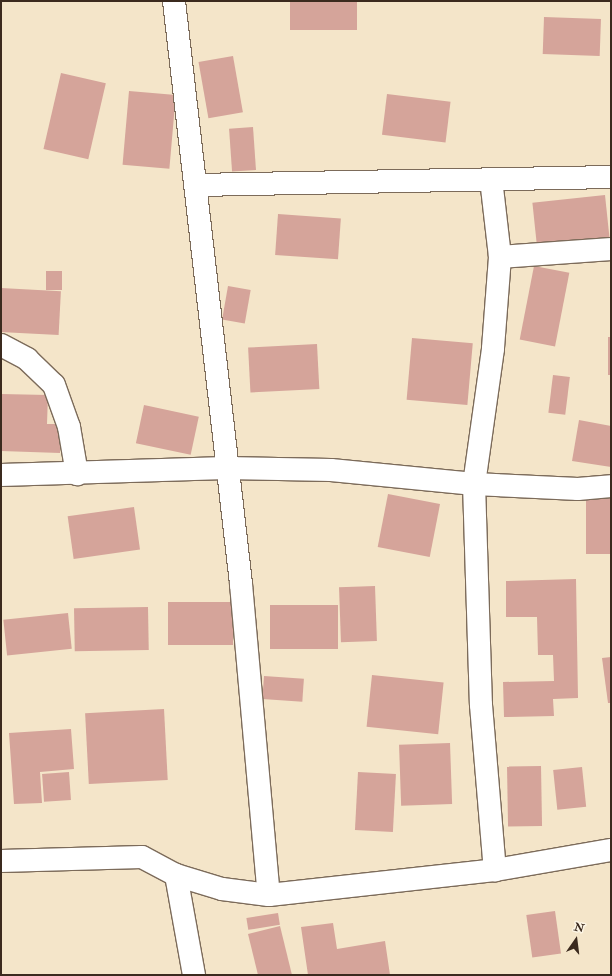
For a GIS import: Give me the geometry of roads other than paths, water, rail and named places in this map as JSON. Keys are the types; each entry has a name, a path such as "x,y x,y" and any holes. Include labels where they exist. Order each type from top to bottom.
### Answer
{"street":[{"path":"174,1 196,185 226,468 241,584 269,895"},
{"path":"196,185 611,177"},
{"path":"490,179 500,257 493,349 474,484 481,705 495,870"},
{"path":"500,257 611,249"},
{"path":"1,345 27,359 54,385 69,427 76,474"},
{"path":"1,475 76,474 226,468 331,470 474,484 578,489 611,486"},
{"path":"1,861 142,858 176,875 222,889 269,895 495,870 611,850"},
{"path":"176,875 194,975"}]}
